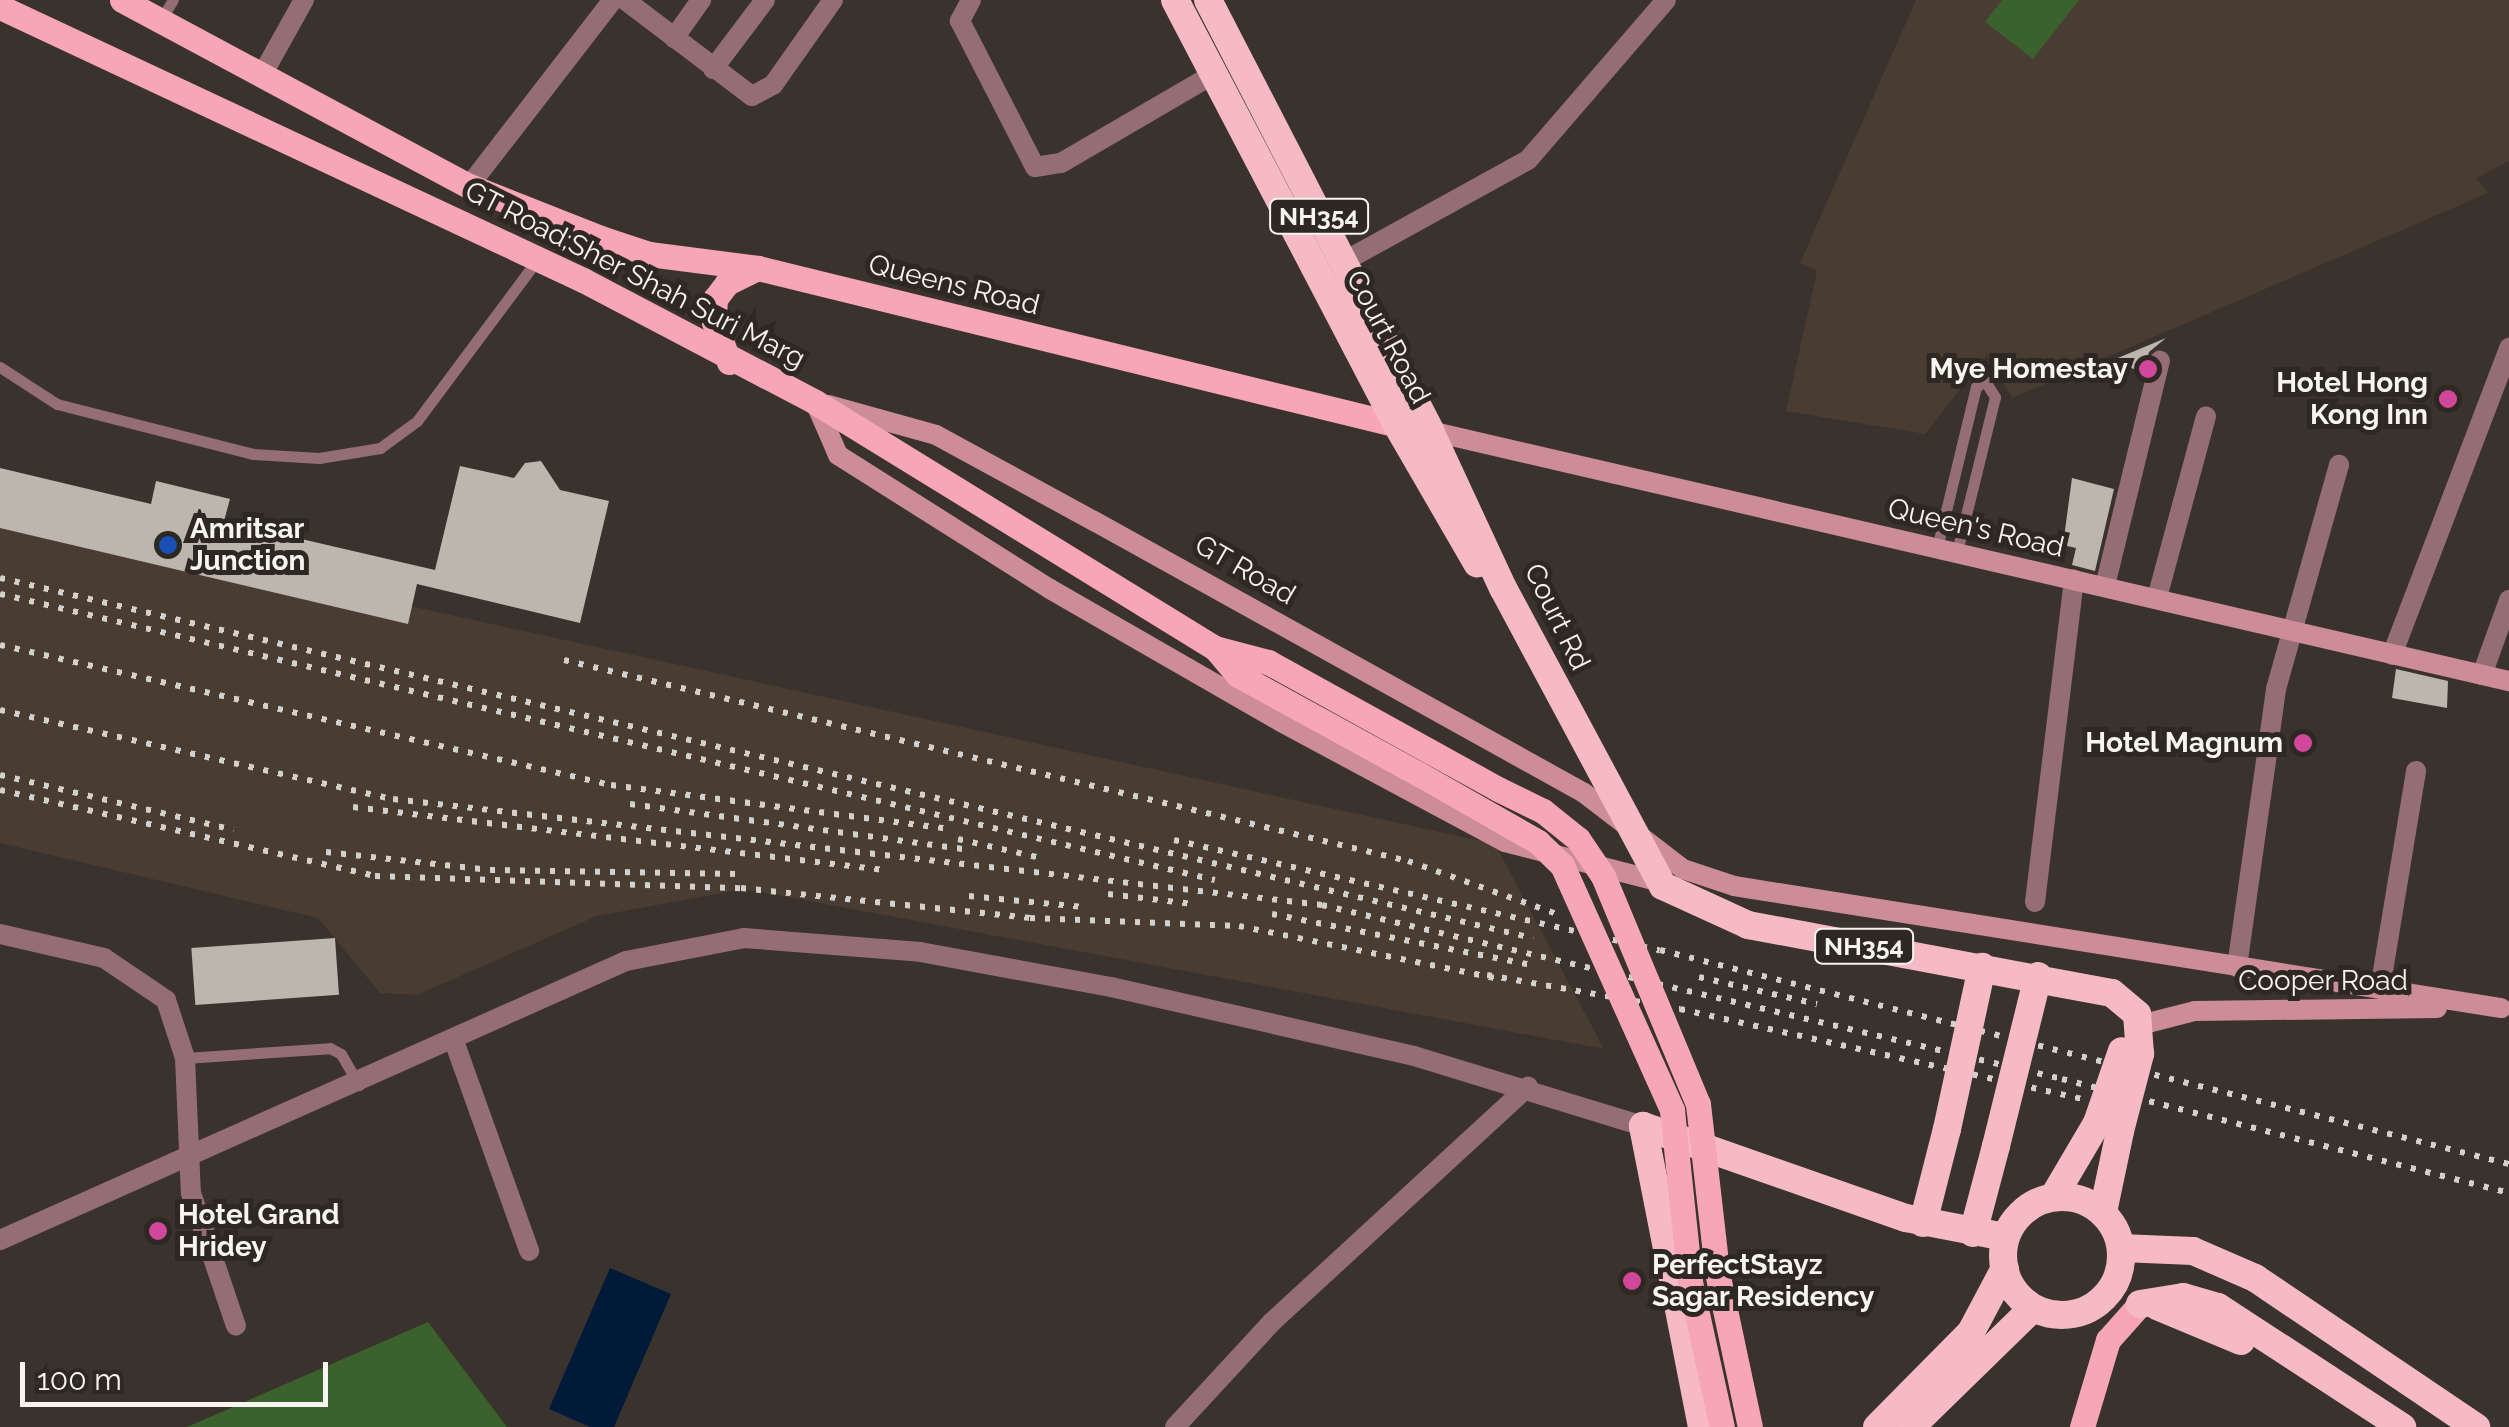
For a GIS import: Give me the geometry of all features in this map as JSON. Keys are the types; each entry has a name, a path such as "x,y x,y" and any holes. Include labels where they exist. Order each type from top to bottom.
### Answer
{"highway":[{"name":"Court Road","path":"1175,0 1397,425 1479,567 1503,588"},
{"name":"Court Road","path":"1208,0 1430,431"},
{"name":"Court Rd","path":"1430,431 1503,588 1628,830"},
{"name":"NH354","path":"1628,830 1662,884 1748,925 2073,982 2112,993 2134,1043 2109,1127 2103,1212"},
{"path":"1923,1223 1982,967"},
{"path":"1973,1234 2038,976"},
{"path":"1643,1126 1923,1223 2004,1236 2004,1268 1983,1317 1877,1427"},
{"path":"1643,1126 1702,1427"},
{"name":"NH354","path":"2004,1236 2019,1214 2054,1196 2109,1127"},
{"path":"2004,1268 2018,1296 2033,1308 2052,1315 2092,1308 2117,1279 2121,1248 2103,1212 2089,1201 2054,1196"},
{"path":"2121,1248 2172,1248 2214,1258 2287,1296 2476,1427"},
{"path":"2172,1248 2258,1295 2444,1427"},
{"path":"2140,1304 2183,1297 2218,1308 2402,1427"},
{"path":"2140,1304 2220,1330 2372,1427"},
{"path":"1911,1427 2033,1308"}],"main road":[{"name":"GT Road;Sher Shah Suri Marg","path":"122,0 167,9 262,75 469,186"},
{"name":"GT Road;Sher Shah Suri Marg","path":"0,6 583,280 728,362 814,402 1215,648"},
{"name":"Queens Road","path":"469,186 649,254 758,268 1430,431"},
{"path":"583,280 600,238"},
{"path":"728,362 714,322 715,299 727,284 758,268"},
{"path":"814,402 838,455 1050,589 1280,722 1505,842 1662,884"},
{"name":"GT Road","path":"814,402 936,435 1584,794 1683,869 1734,886 2505,1008"},
{"name":"Queen's Road","path":"1430,431 2509,681"},
{"path":"1215,648 1238,674 1538,842 1562,865 1672,1110 1690,1282 1722,1427"},
{"path":"1215,648 1268,662 1543,811 1578,838 1603,876 1698,1104 1716,1272 1750,1427"},
{"name":"Cooper Road","path":"2134,1043 2195,1011 2505,1008"},
{"path":"2082,1427 2108,1340 2140,1304"}],"street":[{"path":"262,75 304,0"},
{"path":"626,0 743,93 765,92 834,0"},
{"path":"674,38 702,0"},
{"path":"713,69 764,0"},
{"path":"971,0 960,21 1035,167 1061,163 1214,74"},
{"path":"1343,262 1528,160 1666,0"},
{"path":"469,186 602,4"},
{"path":"2392,655 2509,348"},
{"path":"2105,586 2160,361"},
{"path":"2157,598 2206,417"},
{"path":"2237,966 2260,767 2290,630 2339,465"},
{"path":"2035,902 2074,579"},
{"path":"2482,675 2509,600"},
{"path":"2380,989 2416,771"},
{"path":"0,934 104,958 141,977 166,1000 185,1058 186,1162 236,1326"},
{"path":"0,1240 186,1162 626,962 744,938 920,952 1111,987 1528,1086 1643,1126"},
{"path":"454,1041 529,1250"},
{"path":"1175,1427 1272,1322 1528,1086"}],"lane":[{"path":"0,367 57,404 253,454 319,458 380,448 417,421 537,260"},
{"path":"1985,380 1995,397 1947,550 1976,387 1985,380"},
{"path":"185,1058 330,1048 341,1054 359,1085"}],"shaded area":[{"path":"1916,0 2509,0 2509,161 2477,178 2488,193 2012,398 1987,355 1925,434 1786,411 1817,271 1800,263"},
{"path":"0,516 1495,844 1604,1049 744,889 597,916 417,995 380,993 318,918 0,843"}],"green space":[{"path":"2002,0 2079,0 2033,59 1985,22"},
{"path":"428,1322 507,1427 187,1427"}],"water":[{"path":"610,1268 671,1294 614,1427 590,1427 549,1409"}],"building":[{"path":"2166,338 2149,352 2143,373 2113,360"},
{"path":"541,461 560,490 609,501 580,623 417,584 408,624 0,528 0,468 151,504 156,481 230,499 224,521 435,570 460,466 514,478 525,463"},
{"path":"2072,478 2114,489 2095,571 2072,565 2076,548 2063,545"},
{"path":"2396,669 2448,681 2447,708 2392,698"},
{"path":"335,938 339,995 195,1005 191,948"}],"railway":[{"path":"0,578 1533,938"},
{"path":"0,594 1215,880"},
{"path":"0,645 611,785 944,828"},
{"path":"564,660 1408,861 1557,914"},
{"path":"0,710 393,799 1322,905 2062,1079 2509,1193"},
{"path":"0,775 234,830"},
{"path":"0,790 375,876 741,888 1030,918 1239,926 1500,979"},
{"path":"630,804 972,850"},
{"path":"353,807 884,870"},
{"path":"958,839 1041,858"},
{"path":"1174,840 1660,950 2509,1164"},
{"path":"326,852 490,870 740,874"},
{"path":"1108,894 1193,904"},
{"path":"969,896 1083,907"},
{"path":"1272,914 1532,965"},
{"path":"1487,975 1680,1009 2084,1099"},
{"path":"1699,977 1817,1004"}],"place":[{"name":"Mye Homestay","path":"2148,369"},
{"name":"Hotel Hong Kong Inn","path":"2448,399"},
{"name":"Amritsar Junction","path":"168,545"},
{"name":"Hotel Magnum","path":"2303,743"},
{"name":"Hotel Grand Hridey","path":"158,1231"},
{"name":"PerfectStayz Sagar Residency","path":"1632,1281"}]}
